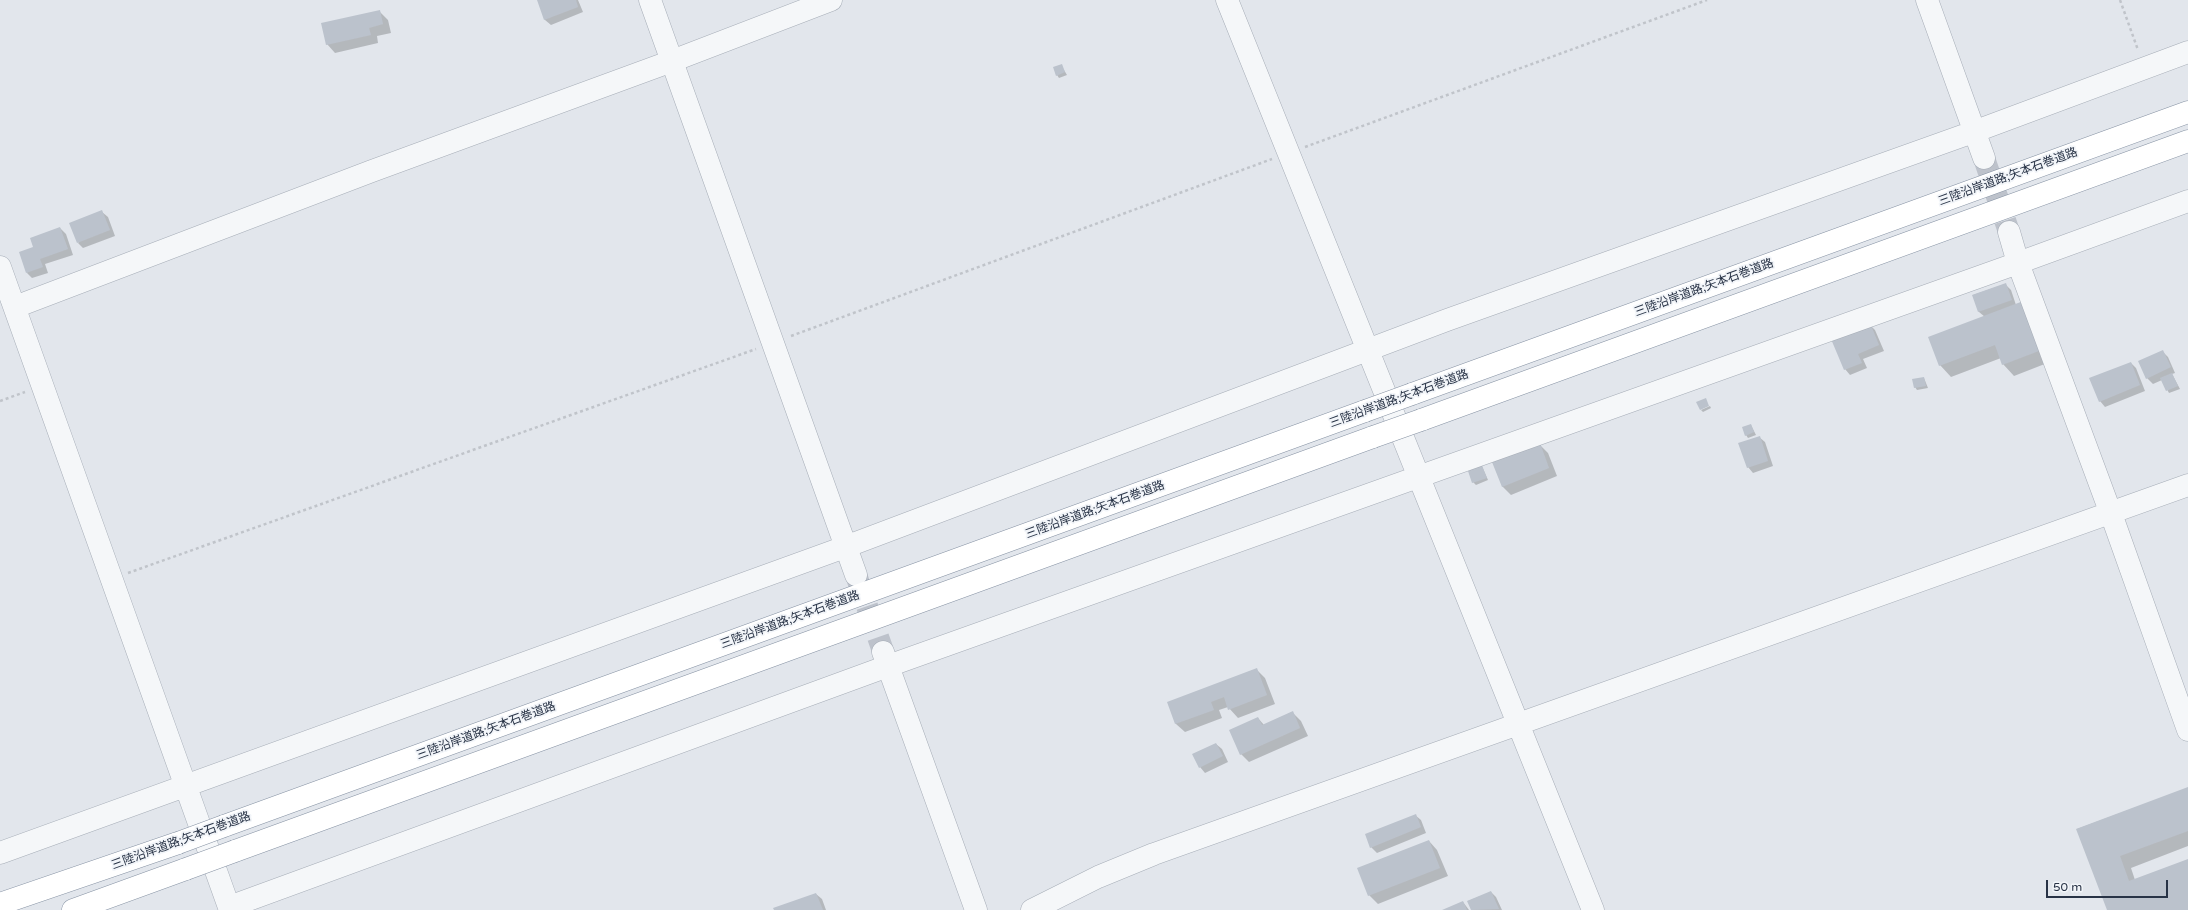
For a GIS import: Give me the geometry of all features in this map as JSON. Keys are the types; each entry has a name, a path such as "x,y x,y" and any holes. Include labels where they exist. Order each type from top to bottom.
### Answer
{"highway":[{"name":"三陸沿岸道路;矢本石巻道路","path":"0,904 178,843 2188,112"},
{"path":"73,910 2188,141"}],"street":[{"path":"650,0 856,575"},
{"path":"15,307 372,171 672,61 831,0"},
{"path":"1227,0 1417,476 1593,910"},
{"path":"1927,0 1976,131 1984,158"},
{"path":"0,853 845,547 1454,317 1976,131 2188,52"},
{"path":"0,267 230,909 885,658 1417,476 2018,263 2188,201"},
{"path":"2009,232 2018,263 2111,513 2188,730"},
{"path":"1032,910 1098,877 1154,854 2188,485"},
{"path":"885,658 976,910"}],"path":[{"path":"112,578 772,343 1707,0"},
{"path":"2120,0 2144,68"},
{"path":"0,401 43,386"}],"building":[{"path":"537,0 576,0 578,7 544,20"},
{"path":"380,10 383,24 369,28 371,35 326,45 321,23"},
{"path":"1062,64 1065,72 1056,76 1053,67"},
{"path":"102,210 110,230 77,243 69,223"},
{"path":"60,227 68,249 40,259 43,267 26,273 19,252 33,247 30,238"},
{"path":"2006,283 2012,300 1978,312 1972,295"},
{"path":"2026,300 2044,349 2002,365 1995,345 1939,366 1928,337"},
{"path":"1870,323 1879,345 1858,354 1862,363 1844,370 1831,339"},
{"path":"2163,350 2171,367 2146,379 2138,361"},
{"path":"2131,362 2140,385 2099,402 2089,378"},
{"path":"2172,373 2178,386 2166,391 2160,378"},
{"path":"1924,377 1926,386 1914,388 1912,379"},
{"path":"1706,398 1709,406 1700,410 1696,402"},
{"path":"1751,424 1754,432 1745,436 1742,427"},
{"path":"1760,436 1768,461 1747,468 1738,443"},
{"path":"1540,443 1549,468 1502,487 1492,462"},
{"path":"1481,463 1487,478 1472,483 1467,468"},
{"path":"1257,668 1267,695 1228,710 1224,697 1211,702 1214,710 1175,724 1167,702"},
{"path":"1293,711 1300,728 1240,755 1229,730 1258,717 1262,725"},
{"path":"1216,743 1223,756 1199,768 1192,754"},
{"path":"2188,787 2188,831 2120,856 2129,881 2188,859 2188,910 2107,910 2076,829"},
{"path":"1416,814 1421,827 1370,848 1365,834"},
{"path":"1429,840 1440,868 1368,896 1357,868"},
{"path":"1491,891 1499,909 1471,910 1467,901"},
{"path":"816,893 823,910 774,910 773,908"},
{"path":"1463,901 1467,910 1442,910"}],"tunnel":[{"path":"1984,158 2009,232"},
{"path":"856,575 883,651"}]}
